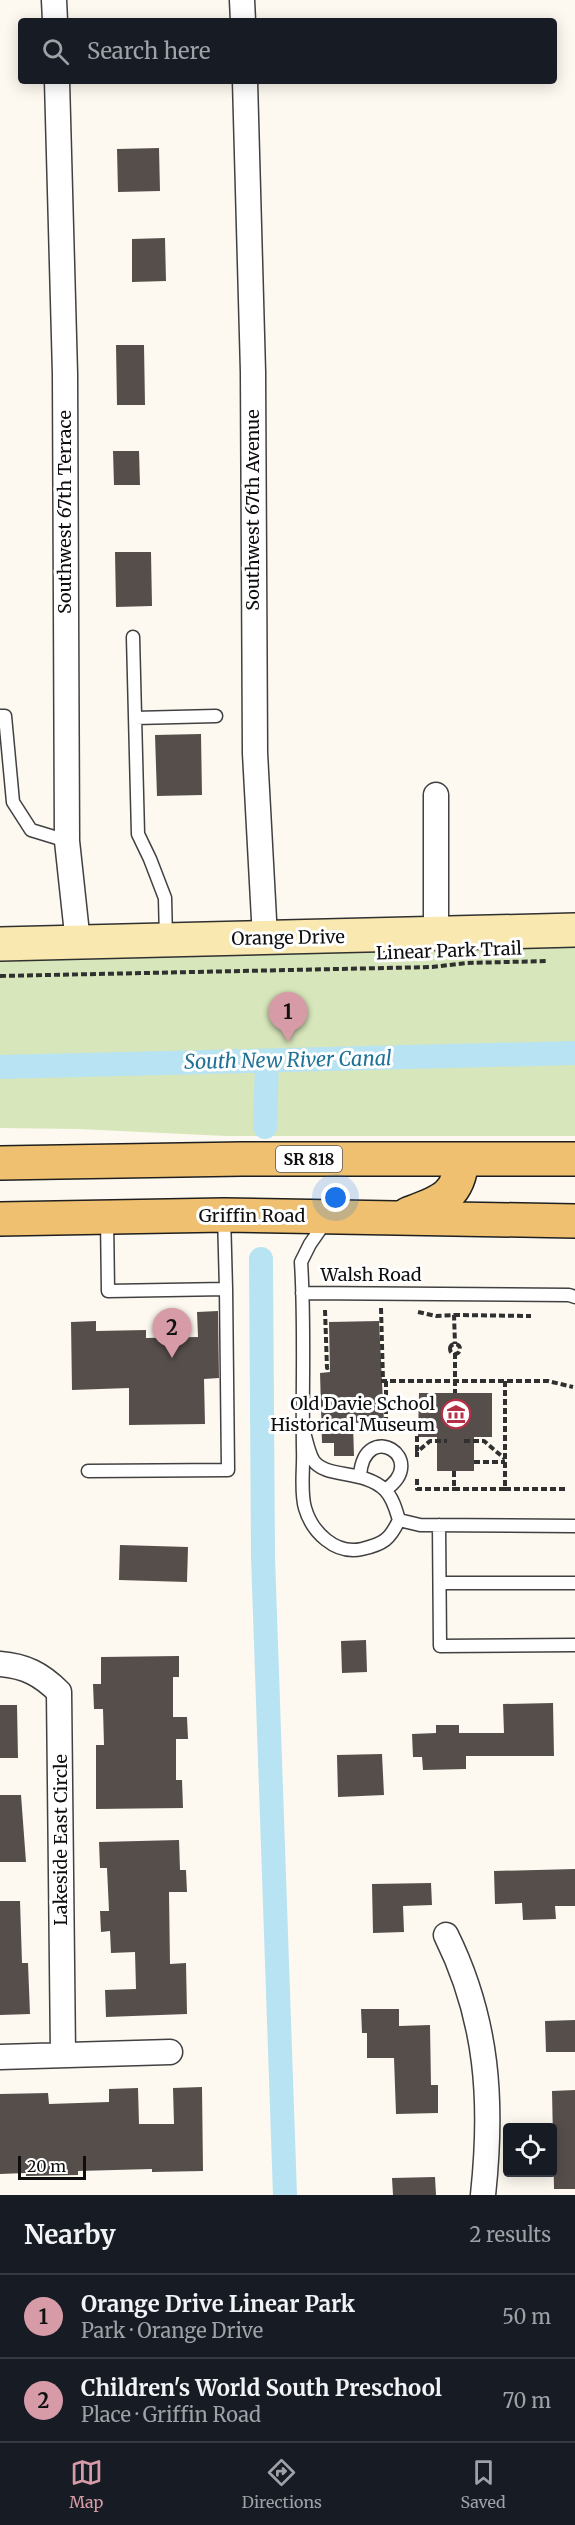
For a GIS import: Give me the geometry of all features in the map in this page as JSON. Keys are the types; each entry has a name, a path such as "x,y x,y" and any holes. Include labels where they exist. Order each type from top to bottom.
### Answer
{"main road":[{"path":"400,1217 437,1203 451,1192 460,1177 462,1159"},
{"name":"SR 818","path":"0,1163 575,1159"},
{"name":"Griffin Road","path":"0,1219 224,1215 575,1221"}],"street":[{"path":"54,0 55,18"},
{"path":"242,0 243,18"},
{"name":"Southwest 67th Terrace","path":"57,84 65,374 66,841 78,943"},
{"name":"Southwest 67th Avenue","path":"245,84 253,372 255,753 265,938"},
{"path":"436,795 436,934"},
{"name":"Orange Drive","path":"0,944 575,930"},
{"name":"Lakeside East Circle","path":"0,1664 25,1668 44,1677 59,1692 63,2055"},
{"path":"446,1935 469,1988 485,2061 489,2121 483,2195"},
{"path":"0,2057 170,2052"}],"lane":[{"path":"133,637 138,834 165,898 166,941"},
{"path":"3,716 13,802 31,830 66,841"},
{"path":"135,718 216,716"},
{"path":"88,1471 228,1470 224,1215"},
{"path":"107,1216 108,1291 226,1289"},
{"path":"302,1293 304,1254 330,1216"},
{"name":"Walsh Road","path":"399,1520 391,1537 376,1546 358,1550 337,1546 324,1539 312,1524 304,1506 302,1293 569,1295 575,1297"},
{"path":"303,1429 314,1461 321,1468 332,1472 360,1475 385,1490 393,1501 399,1520 420,1525 575,1526"},
{"path":"360,1475 363,1459 368,1452 375,1448 390,1447 396,1451 402,1464 398,1479 385,1490"},
{"path":"439,1525 440,1646 575,1645"},
{"path":"440,1583 575,1583"}],"path":[{"name":"Linear Park Trail","path":"0,976 432,967 467,963 551,961"},
{"path":"370,1306 389,1306"},
{"path":"381,1306 386,1430"},
{"path":"325,1307 327,1368 330,1367"},
{"path":"416,1311 436,1316 531,1316"},
{"path":"454,1315 455,1344 460,1348 455,1353 455,1393"},
{"path":"383,1381 548,1381 573,1387"},
{"path":"505,1381 505,1489"},
{"path":"417,1426 417,1461"},
{"path":"341,1430 386,1430 397,1436"},
{"path":"417,1450 430,1441 447,1441"},
{"path":"407,1442 417,1450"},
{"path":"464,1442 484,1442 505,1460"},
{"path":"474,1462 505,1460"},
{"path":"417,1470 417,1488 568,1489"},
{"path":"454,1471 454,1489"}],"green space":[{"path":"575,942 575,1136 226,1136 0,1128 0,956"}],"building":[{"path":"159,148 160,191 118,192 117,149"},
{"path":"165,238 166,281 132,282 132,239"},
{"path":"116,345 144,345 145,405 117,405"},
{"path":"113,451 139,451 140,485 114,485"},
{"path":"115,552 151,552 152,606 116,607"},
{"path":"201,734 202,795 157,796 155,735"},
{"path":"218,1311 219,1378 204,1379 205,1424 129,1425 129,1388 72,1390 71,1322 96,1321 96,1331 146,1330 146,1338 198,1337 197,1312"},
{"path":"379,1321 384,1422 353,1423 354,1456 334,1456 334,1443 322,1443 320,1373 330,1372 329,1322"},
{"path":"419,1393 492,1393 492,1437 474,1437 474,1471 437,1471 437,1437 418,1437"},
{"path":"120,1545 188,1547 187,1582 119,1580"},
{"path":"366,1640 367,1672 342,1673 341,1641"},
{"path":"179,1656 179,1677 173,1677 173,1717 187,1717 188,1739 176,1739 176,1780 182,1780 183,1808 96,1809 96,1745 104,1745 103,1709 94,1709 93,1684 101,1684 101,1657"},
{"path":"553,1703 554,1756 466,1756 466,1769 423,1770 422,1757 413,1757 412,1734 436,1733 436,1725 459,1725 459,1733 504,1733 503,1704"},
{"path":"0,1705 17,1705 18,1758 0,1758"},
{"path":"382,1754 384,1795 338,1797 337,1755"},
{"path":"0,1795 21,1795 26,1862 0,1862"},
{"path":"179,1840 180,1870 186,1870 187,1892 169,1892 170,1964 186,1963 187,2014 106,2017 105,1990 136,1989 135,1952 111,1953 110,1931 101,1932 100,1911 109,1911 107,1868 100,1868 99,1842"},
{"path":"575,1869 575,1906 555,1906 556,1919 523,1920 522,1903 495,1904 494,1871"},
{"path":"431,1883 432,1905 403,1906 404,1932 373,1933 372,1884"},
{"path":"0,1901 20,1901 22,1963 28,1963 30,2014 0,2015"},
{"path":"361,2009 399,2009 399,2026 430,2025 431,2085 438,2085 438,2113 396,2114 394,2058 367,2058 367,2033 362,2033"},
{"path":"575,2020 575,2052 546,2052 545,2021"},
{"path":"202,2087 203,2171 152,2172 152,2169 78,2171 78,2175 0,2174 0,2094 48,2093 49,2104 109,2102 109,2089 138,2088 139,2124 174,2124 173,2088"},
{"path":"575,2090 575,2189 554,2189 554,2177 557,2177 557,2123 553,2123 552,2091"},
{"path":"435,2177 436,2195 393,2195 392,2178"}],"waterway":[{"name":"South New River Canal","path":"0,1067 575,1053"},
{"path":"265,1127 267,1061"},
{"path":"261,1259 263,1557 285,2195"}],"place":[{"name":"Orange Drive Linear Park","path":"288,1042"},
{"name":"Children's World South Preschool","path":"172,1358"},
{"name":"Old Davie School Historical Museum","path":"456,1414"}]}
